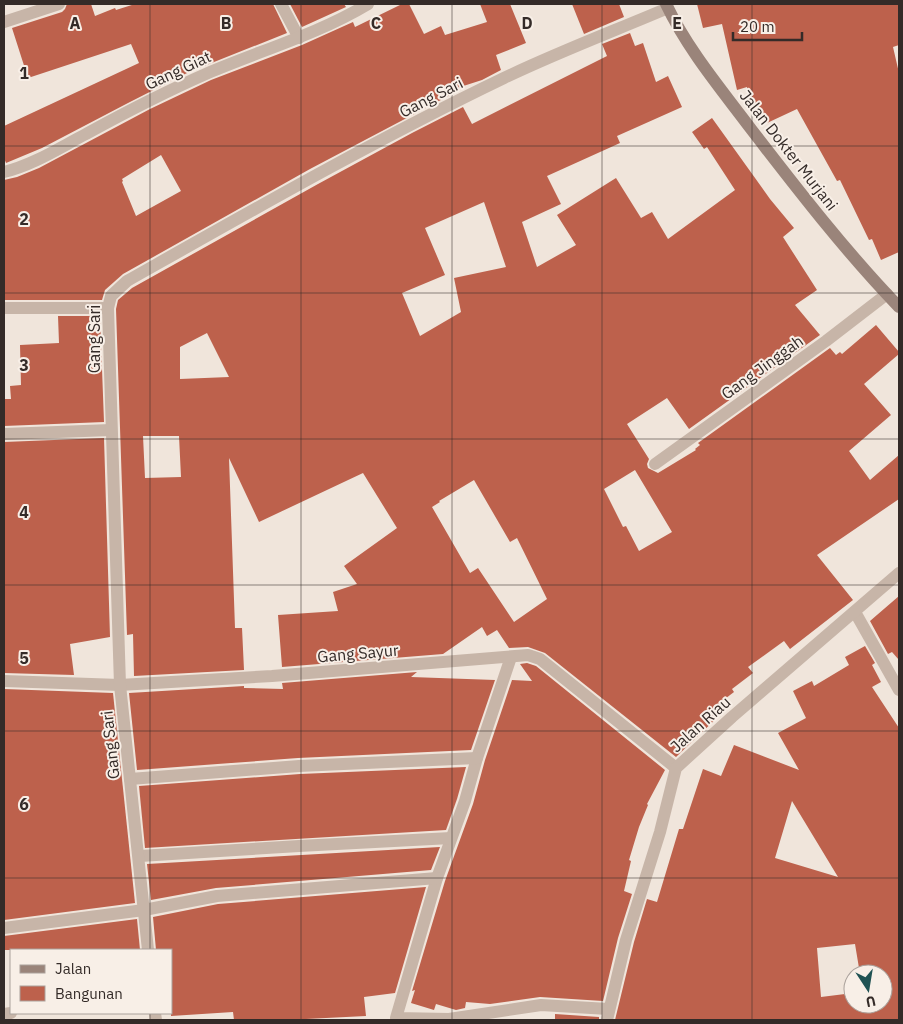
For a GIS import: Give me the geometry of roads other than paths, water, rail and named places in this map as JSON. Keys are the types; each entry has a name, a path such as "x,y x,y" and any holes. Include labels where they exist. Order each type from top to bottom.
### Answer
{"street":[{"path":"4,22 59,4"},
{"path":"281,4 299,38"},
{"name":"Gang Giat","path":"4,172 36,161 117,117 208,73 299,38 368,4"},
{"name":"Jalan Dokter Murjani","path":"667,6 700,62 769,153 899,307"},
{"name":"Gang Sari","path":"148,949 140,856 120,685 108,308 111,296 127,282 308,179 504,78 667,6"},
{"name":"Gang Jinggah","path":"655,464 826,341 887,294"},
{"path":"4,308 108,308"},
{"path":"4,434 111,430"},
{"name":"Jalan Riau","path":"608,1015 626,940 660,832 676,768 732,717 899,573"},
{"path":"855,612 899,690"},
{"name":"Gang Sayur","path":"4,681 120,685 272,676 528,655 540,660 676,768"},
{"path":"511,657 465,800 437,878 396,1019 448,1019 542,1005 608,1015"},
{"path":"130,779 299,766 477,758"},
{"path":"140,856 451,838"},
{"path":"4,928 144,910 217,896 437,878"}]}
